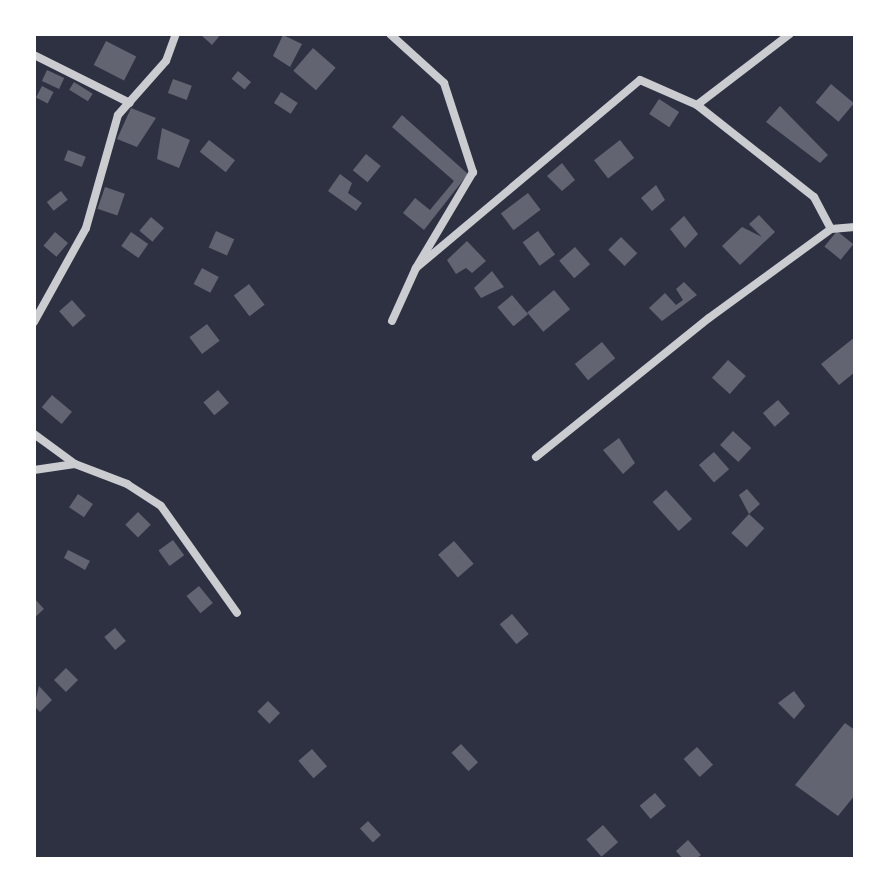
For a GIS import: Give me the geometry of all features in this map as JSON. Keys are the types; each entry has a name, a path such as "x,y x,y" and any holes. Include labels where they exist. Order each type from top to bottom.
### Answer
{"street":[{"path":"34,322 86,228 118,115 166,61 176,34"},
{"path":"390,34 444,83 473,172 416,268 392,321"},
{"path":"697,105 790,34"},
{"path":"34,55 130,103"},
{"path":"416,268 640,80 697,105 814,197 831,229"},
{"path":"536,457 709,318 831,229 855,227"},
{"path":"34,434 75,464 127,484 161,506 237,613"},
{"path":"34,470 75,464"}],"building":[{"path":"200,34 221,34 212,45"},
{"path":"283,35 302,44 290,67 273,56"},
{"path":"106,41 136,56 124,80 94,65"},
{"path":"313,48 336,68 316,90 293,71"},
{"path":"47,70 64,78 59,89 42,81"},
{"path":"238,71 251,82 245,90 232,79"},
{"path":"173,79 192,86 187,100 168,93"},
{"path":"74,82 93,94 88,101 69,90"},
{"path":"831,84 854,103 839,122 816,102"},
{"path":"42,86 54,92 48,103 36,98"},
{"path":"281,92 298,103 291,114 274,103"},
{"path":"659,99 679,112 669,127 649,114"},
{"path":"780,106 828,155 820,163 766,122"},
{"path":"131,108 156,118 137,147 117,139"},
{"path":"402,115 468,174 424,230 403,213 415,198 430,210 454,181 392,127"},
{"path":"162,128 190,140 179,168 157,159"},
{"path":"209,140 235,160 226,172 200,152"},
{"path":"620,140 634,158 608,178 594,160"},
{"path":"68,150 86,157 82,167 64,160"},
{"path":"366,154 381,166 368,182 353,170"},
{"path":"562,163 575,180 562,191 547,176"},
{"path":"340,174 352,183 348,193 362,203 356,211 328,191"},
{"path":"656,185 665,200 652,211 641,198"},
{"path":"105,187 125,194 117,216 98,209"},
{"path":"61,191 68,200 54,211 47,202"},
{"path":"528,193 541,210 513,230 501,213"},
{"path":"759,215 775,232 740,265 722,246 742,227 762,237 749,224"},
{"path":"684,216 698,234 685,248 670,229"},
{"path":"151,217 164,228 152,242 139,231"},
{"path":"216,231 234,239 227,256 209,247"},
{"path":"538,231 555,254 540,266 523,242"},
{"path":"837,231 853,244 841,260 824,247"},
{"path":"55,232 68,243 56,257 43,246"},
{"path":"131,232 148,244 138,258 121,246"},
{"path":"621,237 637,253 625,266 608,250"},
{"path":"467,241 486,261 472,273 466,268 456,274 447,260"},
{"path":"575,247 590,264 574,278 559,261"},
{"path":"202,268 219,277 210,293 194,284"},
{"path":"492,271 504,287 481,298 474,288"},
{"path":"684,282 697,295 662,321 649,308 665,293 676,305 683,300 676,289"},
{"path":"249,284 265,305 249,316 234,295"},
{"path":"554,290 570,309 543,332 527,312"},
{"path":"512,295 528,314 514,326 497,307"},
{"path":"72,300 86,316 73,327 59,311"},
{"path":"207,324 220,341 202,354 189,337"},
{"path":"855,337 855,372 839,385 821,364"},
{"path":"602,342 615,358 588,380 575,364"},
{"path":"728,360 746,376 730,394 712,378"},
{"path":"218,390 229,403 214,415 203,402"},
{"path":"52,395 72,412 62,424 42,407"},
{"path":"778,400 790,414 775,427 763,413"},
{"path":"733,431 751,448 738,462 720,445"},
{"path":"619,438 635,463 623,474 603,450"},
{"path":"714,452 729,469 714,482 699,465"},
{"path":"747,489 760,504 749,514 739,495"},
{"path":"666,490 692,519 679,531 653,502"},
{"path":"78,494 93,504 84,517 69,507"},
{"path":"138,512 151,525 138,537 125,525"},
{"path":"749,514 764,528 747,547 731,533"},
{"path":"173,540 184,555 170,566 158,551"},
{"path":"454,541 474,564 458,577 438,555"},
{"path":"68,550 90,561 85,570 64,558"},
{"path":"199,586 213,603 200,613 187,596"},
{"path":"34,598 44,609 34,618"},
{"path":"512,614 529,634 516,644 500,624"},
{"path":"115,628 126,641 115,650 104,637"},
{"path":"66,668 78,680 66,692 54,680"},
{"path":"39,686 52,700 40,712 34,706"},
{"path":"794,691 805,706 794,719 778,703"},
{"path":"268,701 280,713 269,724 257,712"},
{"path":"845,723 855,730 855,795 838,816 795,785"},
{"path":"461,744 478,762 469,771 451,753"},
{"path":"697,747 713,765 700,777 684,759"},
{"path":"312,749 327,766 314,778 298,761"},
{"path":"655,793 666,806 651,819 640,806"},
{"path":"368,821 381,835 373,842 360,829"},
{"path":"603,825 618,842 601,857 586,839"},
{"path":"688,840 701,855 696,859 683,859 676,851"}]}
